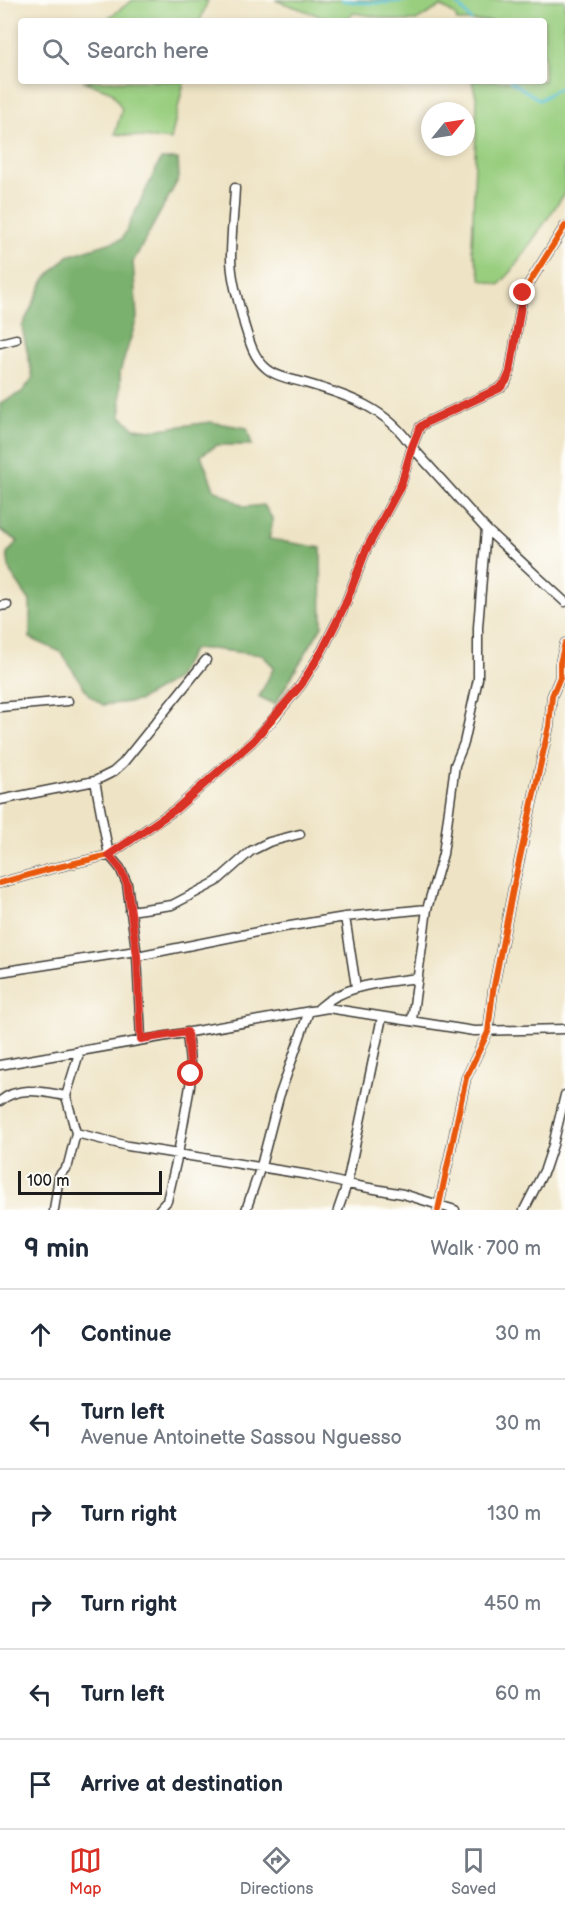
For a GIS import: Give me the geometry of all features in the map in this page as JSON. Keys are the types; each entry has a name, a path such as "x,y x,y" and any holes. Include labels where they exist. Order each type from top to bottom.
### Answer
{"street":[{"path":"235,188 231,258 233,280 249,341 258,360 268,370 282,376 364,404 396,426 486,529 565,602"},
{"path":"0,883 50,868 109,855 176,809 253,741 301,685 335,625 366,550 398,494 420,427 500,388 506,381 510,372 523,293 565,226"},
{"path":"0,343 16,339"},
{"path":"412,1020 427,909 443,854 455,765 462,750 477,686 478,627 486,529"},
{"path":"439,1207 466,1078 488,1032 493,992 513,889 549,726 552,696 560,677 560,663 565,643"},
{"path":"0,800 95,781 113,772 123,763 206,660"},
{"path":"0,707 68,701"},
{"path":"95,781 109,855 120,868 127,884 136,953 141,1039"},
{"path":"130,911 172,905 216,882 251,851 269,842 300,834"},
{"path":"0,972 136,953 345,917 427,909"},
{"path":"345,917 356,987"},
{"path":"246,1210 261,1166 279,1097 313,1010 327,1000 356,987 417,978"},
{"path":"0,1065 141,1039 313,1010 338,1008 457,1029 488,1032 565,1029"},
{"path":"338,1210 346,1184 382,1017"},
{"path":"159,1210 167,1201 190,1086 187,1032"},
{"path":"54,1210 59,1176 68,1165 76,1133 66,1096 80,1050"},
{"path":"0,1101 15,1092 27,1090 66,1096"},
{"path":"524,1210 548,1161 565,1095"},
{"path":"76,1133 128,1146 261,1166 403,1194 439,1207 455,1210"}],"green space":[{"path":"133,0 208,0 201,18 108,18"},
{"path":"275,0 565,0 565,193 511,272 499,285 482,280 472,249 477,100 473,84 547,84 547,18 456,18 441,6 421,18 383,18 354,13 348,18 326,18"},
{"path":"91,84 183,84 171,140 115,134 122,109 112,92"},
{"path":"161,159 178,159 179,178 133,262 137,318 120,372 121,416 134,428 152,430 210,422 247,428 252,445 217,445 201,455 214,489 245,507 264,505 273,520 269,539 321,548 322,626 275,704 259,697 274,667 262,655 193,649 176,679 138,701 103,705 89,695 61,652 30,638 30,601 10,572 7,554 18,541 0,530 0,403 22,392 33,378 22,327 44,280 68,256 122,239"}],"waterway":[{"path":"341,0 374,3 408,0"},
{"path":"454,0 469,18"},
{"path":"515,84 540,100 557,89 565,90"}],"cycle path":[{"path":"0,883 109,855 176,809 253,741 270,723 301,685 322,651 345,605 366,550 401,485 420,427 500,388 506,382 510,372 523,293 565,226"},
{"path":"438,1210 466,1078 488,1032 493,991 513,889 549,726 552,696 560,677 560,663 565,643"}],"route":[{"path":"191,1074 187,1032 141,1039 137,956 127,884 120,868 109,855 176,809 253,741 301,685 322,651 345,605 366,550 390,504 398,494 420,427 500,388 506,381 510,372 523,293"}]}
